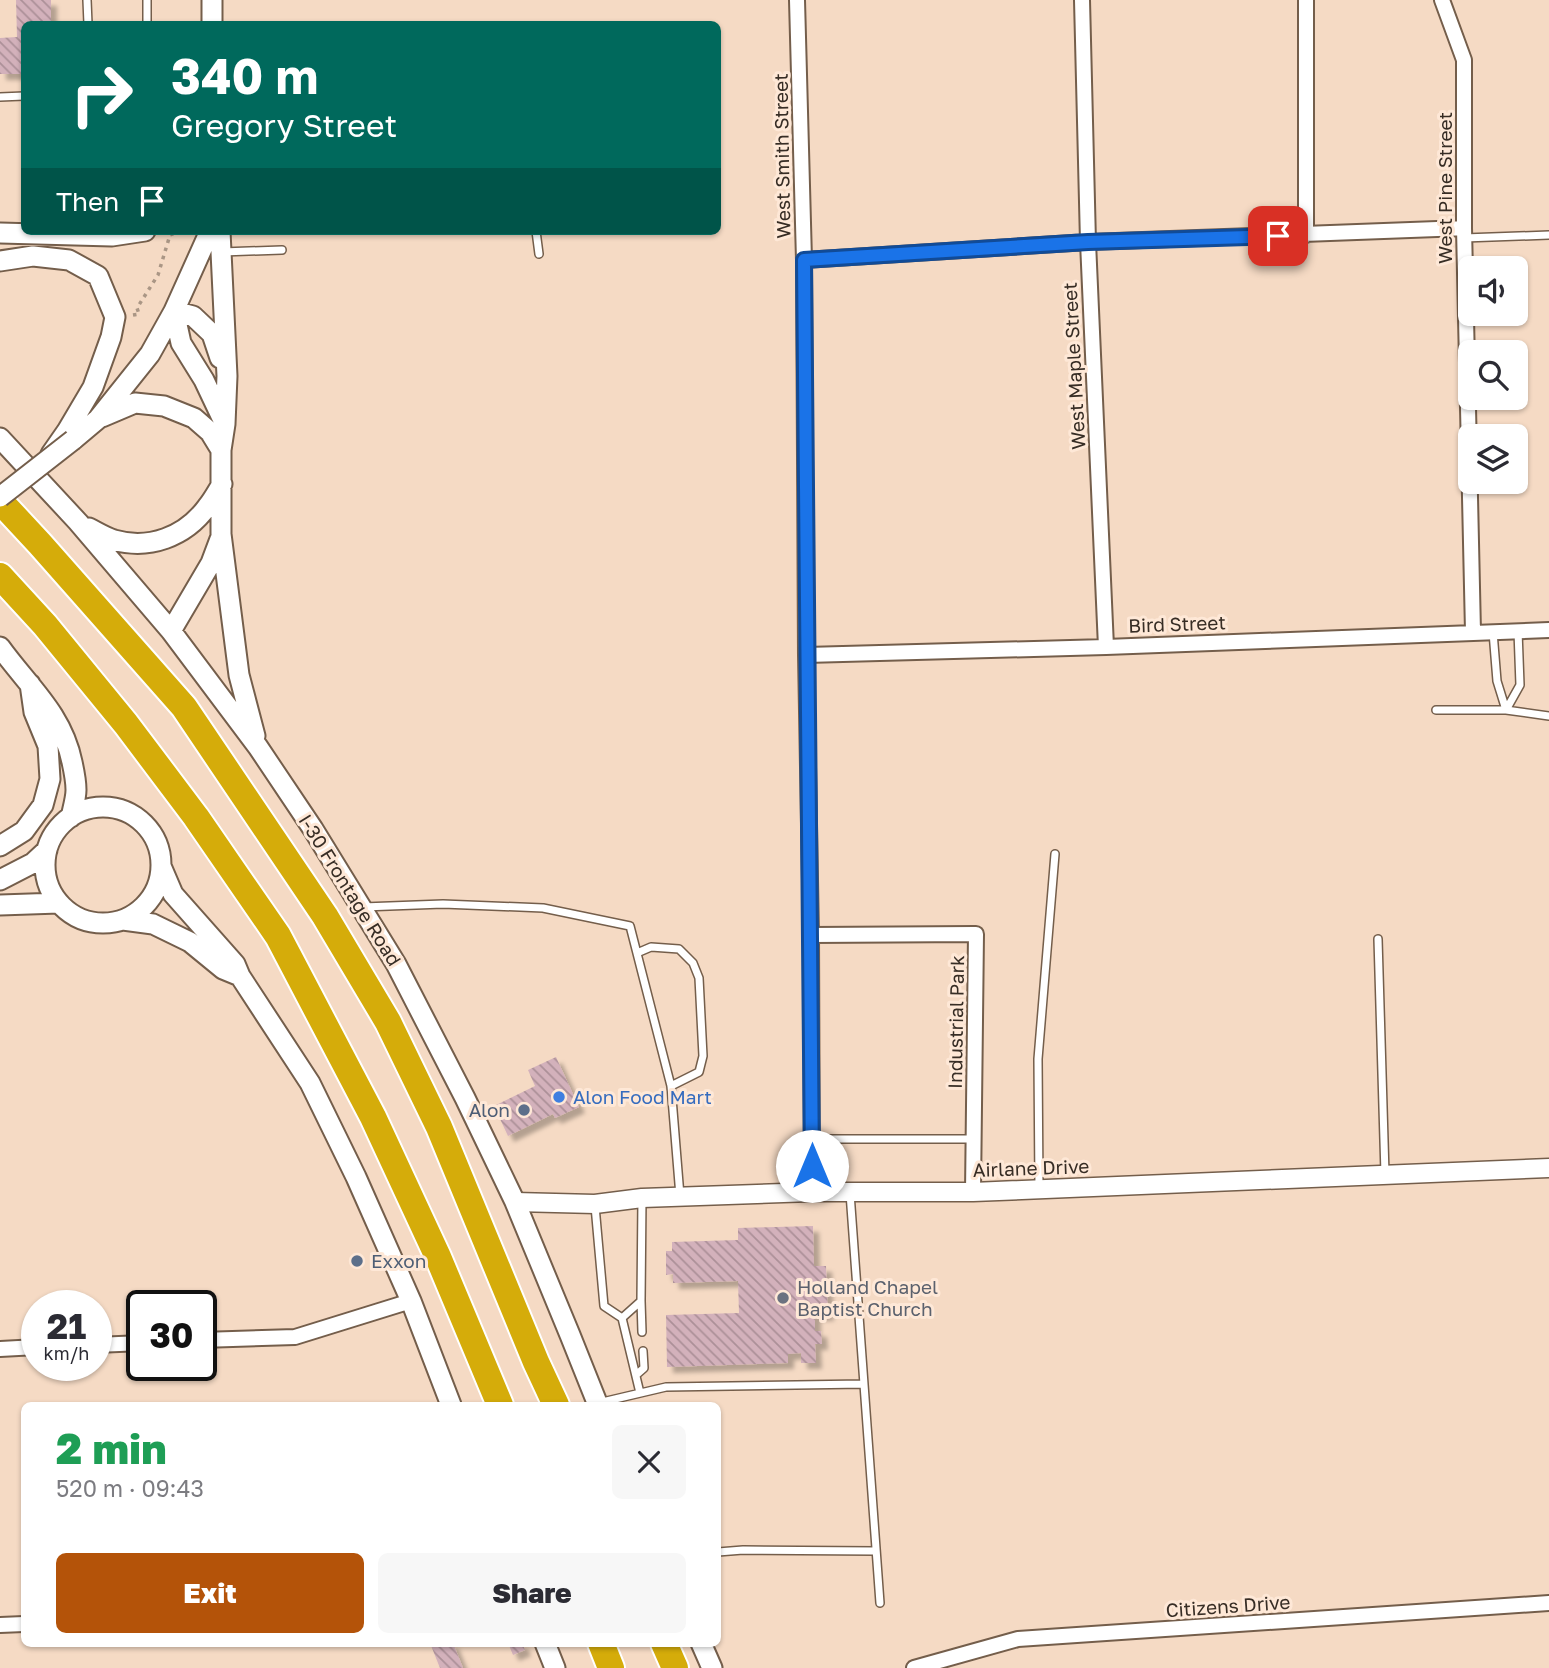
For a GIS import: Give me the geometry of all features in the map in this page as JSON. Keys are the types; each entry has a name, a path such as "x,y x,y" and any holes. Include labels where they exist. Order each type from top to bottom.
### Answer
{"highway":[{"path":"2,499 184,707 325,916 388,1022 439,1127 555,1402"},
{"path":"0,576 45,625 126,724 278,936 373,1117 438,1257 499,1402"},
{"path":"603,1647 611,1668"},
{"path":"666,1647 675,1668"}],"main road":[{"path":"212,0 212,21"},
{"path":"0,233 21,234"},
{"path":"74,235 118,235"},
{"path":"2,499 98,419 150,354 174,312 209,235"},
{"path":"220,235 227,376 221,450 221,534 239,675 258,747"},
{"path":"0,261 33,256 69,260 98,276 115,317 111,337 93,387 47,460"},
{"path":"174,312 193,316 212,334 227,376"},
{"path":"174,312 181,343 205,380 225,424"},
{"path":"98,419 135,403 164,406 194,418 210,432 221,450"},
{"name":"I-30 Frontage Road","path":"0,438 78,522 171,631 258,747 313,829 396,964 465,1098 515,1202 596,1402"},
{"path":"78,522 123,542 149,543 187,529 208,507 222,484"},
{"path":"171,631 211,563 221,534"},
{"path":"0,647 50,709 65,736 76,789 71,817"},
{"path":"0,846 24,831 43,805 50,779 48,746 34,712 30,683"},
{"path":"161,866 154,893 135,914 109,923 95,923 69,912 59,903 51,891 45,864 52,837 71,817 84,810 111,808 125,811 147,828 155,839 161,866 173,894 235,964 240,976 310,1083 356,1177 411,1301 451,1402"},
{"path":"0,880 33,863 47,850"},
{"path":"0,905 59,903"},
{"path":"122,920 153,923 190,942 223,969 240,976"},
{"path":"547,1647 555,1668"},
{"path":"703,1647 712,1668"}],"street":[{"name":"West Smith Street","path":"797,0 804,260 812,1192"},
{"name":"West Maple Street","path":"1082,0 1088,242 1106,647"},
{"path":"1306,235 1307,0"},
{"name":"West Pine Street","path":"1442,0 1464,60 1464,233 1473,632"},
{"path":"804,260 1088,242 1464,233"},
{"name":"Bird Street","path":"806,655 1549,630"},
{"name":"Industrial Park","path":"811,935 976,934 973,1192"},
{"name":"Airlane Drive","path":"515,1202 595,1204 642,1198 812,1192 973,1192 1549,1168"},
{"path":"217,1339 295,1337 411,1301"},
{"path":"0,1349 21,1348"},
{"name":"Citizens Drive","path":"914,1668 1018,1639 1549,1603"},
{"path":"0,1625 21,1624"}],"lane":[{"path":"87,0 88,21"},
{"path":"147,0 147,21"},
{"path":"0,97 21,96"},
{"path":"1464,233 1549,235"},
{"path":"537,235 539,254"},
{"path":"222,252 282,250"},
{"path":"1493,631 1497,681 1506,710"},
{"path":"1506,710 1520,685 1518,631"},
{"path":"1436,710 1506,710 1549,716"},
{"path":"1039,1189 1038,1059 1055,854"},
{"path":"361,907 443,904 543,908 630,926 671,1086 680,1197"},
{"path":"1378,939 1385,1175"},
{"path":"637,953 652,947 680,949 693,962 699,978 703,1056 699,1072 671,1086"},
{"path":"812,1139 974,1139"},
{"path":"850,1192 880,1603"},
{"path":"642,1198 642,1332"},
{"path":"595,1204 604,1306 622,1318 640,1393"},
{"path":"622,1318 641,1301"},
{"path":"636,1375 644,1367 643,1351"},
{"path":"605,1402 666,1387 864,1384"},
{"path":"630,1396 632,1402"},
{"path":"721,1552 876,1551"}],"path":[{"path":"131,315 139,314 137,308 158,275 172,235"}],"building":[{"path":"16,0 51,0 51,21 21,21 21,74 0,74 0,38 17,37"},
{"path":"556,1057 579,1107 555,1118 553,1114 508,1136 494,1106 535,1086 528,1070"},
{"name":"Holland Chapel Baptist Church","path":"813,1226 814,1266 826,1266 828,1315 815,1315 815,1331 821,1331 822,1344 815,1344 816,1363 801,1363 801,1353 788,1354 788,1363 667,1367 666,1315 739,1313 738,1281 673,1283 673,1274 666,1275 666,1251 672,1251 672,1242 738,1240 738,1228"},
{"path":"432,1647 455,1647 463,1668 440,1668"},
{"path":"510,1647 524,1647 525,1650 513,1655"}],"place":[{"name":"Alon Food Mart","path":"559,1097"},
{"name":"Alon","path":"524,1110"},
{"name":"Exxon","path":"357,1261"},
{"name":"Holland Chapel Baptist Church","path":"783,1298"}],"route":[{"path":"812,1166 804,260 1088,242 1278,236"}]}
